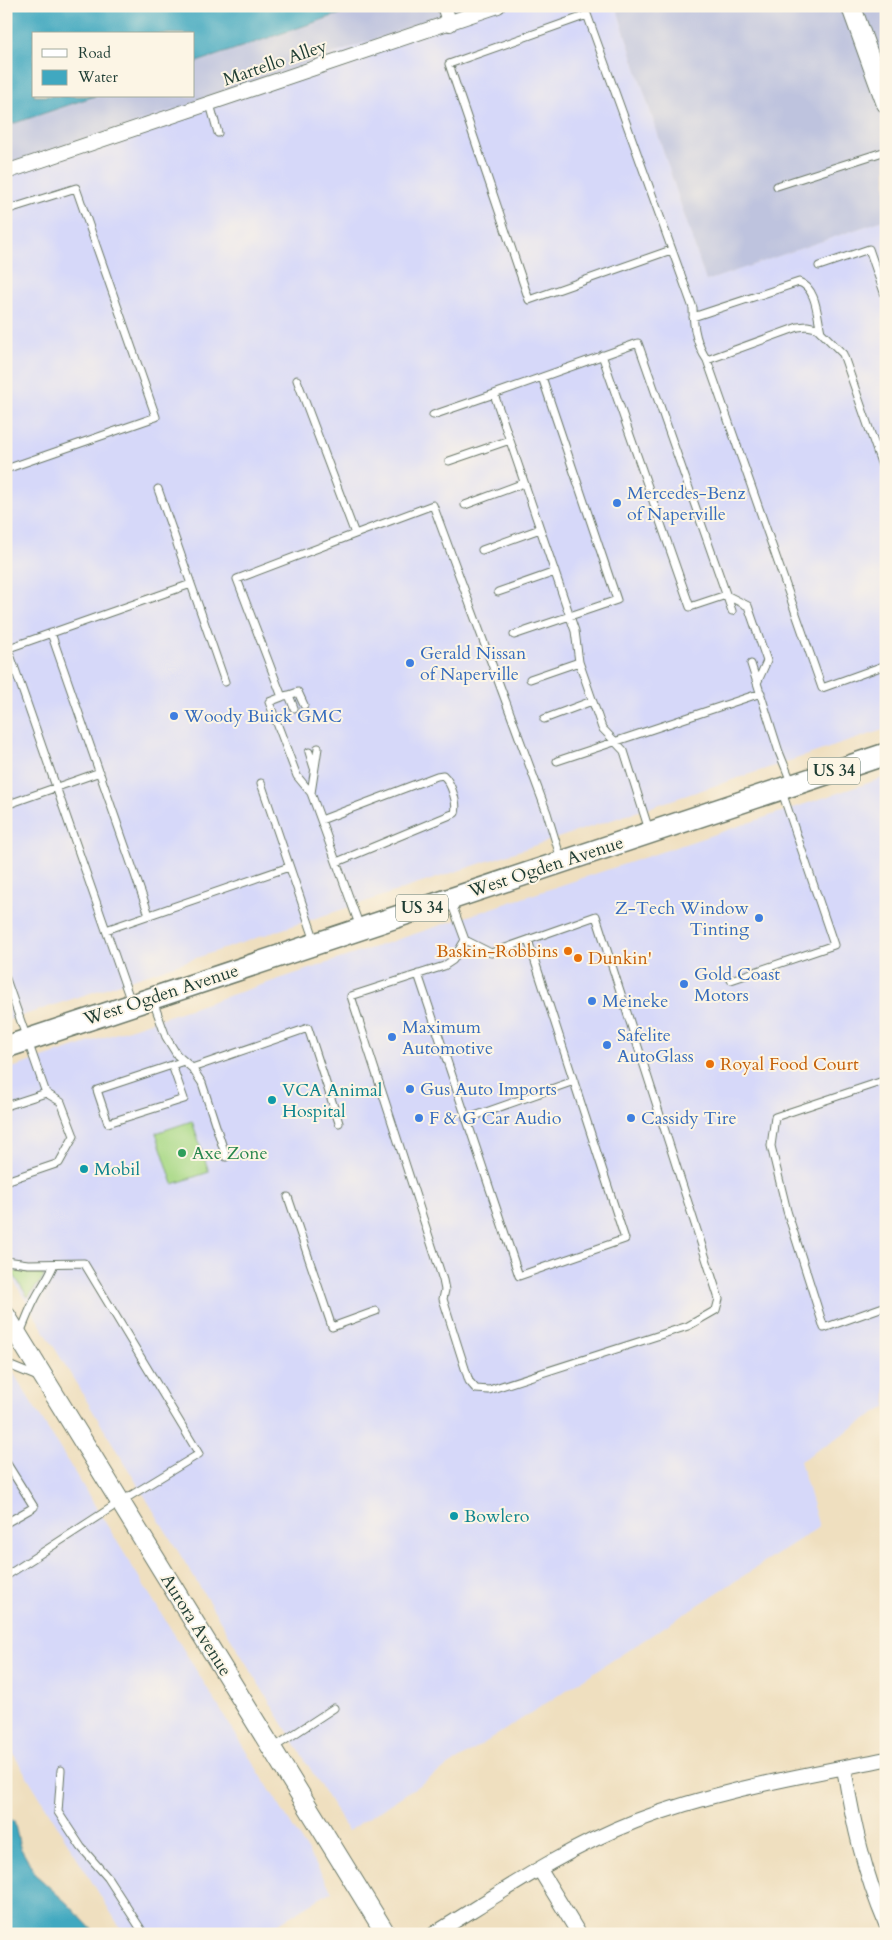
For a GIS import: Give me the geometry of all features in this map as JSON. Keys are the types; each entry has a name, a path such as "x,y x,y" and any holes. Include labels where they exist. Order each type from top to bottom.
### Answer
{"main road":[{"path":"851,6 886,103"},
{"name":"West Ogden Avenue","path":"6,1047 886,754"},
{"name":"Aurora Avenue","path":"6,1316 386,1934"}],"street":[{"path":"444,6 450,24"},
{"name":"Martello Alley","path":"6,172 450,24 498,6"},
{"path":"434,1934 540,1870 596,1839 634,1822 690,1802 740,1788 886,1760"},
{"path":"844,1768 853,1821 863,1860 886,1924"},
{"path":"540,1870 579,1934"}],"lane":[{"path":"584,6 693,308 698,344 707,360 822,688 886,665"},
{"path":"587,15 449,64 529,300 671,250"},
{"path":"210,104 218,133"},
{"path":"777,186 886,151"},
{"path":"6,210 76,188 156,417 6,470"},
{"path":"819,266 869,249 886,298"},
{"path":"693,318 799,282 811,289 821,333"},
{"path":"707,360 798,327 817,328 842,354 886,477"},
{"path":"433,415 638,342 732,611"},
{"path":"602,355 690,607 726,595 748,606 766,661 757,683"},
{"path":"514,635 617,600 542,377"},
{"path":"297,380 355,534"},
{"path":"494,394 570,615 575,631 578,662 602,728 624,751 650,833"},
{"path":"449,461 510,440"},
{"path":"464,505 524,484"},
{"path":"158,489 225,682"},
{"path":"294,708 285,696 237,579 433,505 547,814 562,862"},
{"path":"482,550 540,529"},
{"path":"498,592 555,572"},
{"path":"132,1005 7,646 51,633 191,584"},
{"path":"51,633 149,915"},
{"path":"530,679 578,662"},
{"path":"731,980 834,945 787,787 779,752 751,664"},
{"path":"304,705 298,692 269,702 297,776 311,793 361,929"},
{"path":"557,761 760,692"},
{"path":"544,719 592,701"},
{"path":"311,793 318,748"},
{"path":"309,752 314,769"},
{"path":"6,804 100,772"},
{"path":"321,820 437,776 443,775 447,778 457,807 455,813 337,862"},
{"path":"260,783 316,944"},
{"path":"106,930 289,867"},
{"path":"450,899 465,940 491,953 596,916 719,1299 716,1310 688,1326 489,1390 476,1389 469,1381 443,1299 445,1290 443,1280 351,996 444,966 453,960 465,940"},
{"path":"418,974 519,1276 625,1240 528,940"},
{"path":"6,979 46,1093 61,1102 74,1136 59,1164 6,1181"},
{"path":"152,998 166,1037 177,1055 192,1068 202,1083 226,1158"},
{"path":"192,1068 308,1028 339,1123"},
{"path":"172,1065 184,1099 108,1123 97,1090 172,1065 184,1061"},
{"path":"886,1080 775,1117 771,1146 788,1211 824,1328 886,1306"},
{"path":"466,1119 574,1081"},
{"path":"6,1106 46,1093"},
{"path":"288,1197 332,1327 376,1311"},
{"path":"6,1261 28,1264 84,1263 199,1454 120,1502 6,1576"},
{"path":"18,1336 32,1308 33,1302 49,1277 54,1264"},
{"path":"6,1364 45,1379"},
{"path":"6,1462 34,1507 6,1523"},
{"path":"273,1748 334,1708"},
{"path":"61,1770 58,1812 81,1847 108,1878 144,1934"}],"shaded area":[{"path":"6,6 470,6 6,168"},
{"path":"470,6 616,6 706,281 886,219 886,729 6,1021 6,168"},
{"path":"616,6 886,6 886,219 706,281"},
{"path":"886,777 886,1407 800,1461 819,1527 348,1831 6,1268 6,1070"},
{"path":"6,1361 332,1891 261,1934 124,1934 6,1742"}],"green space":[{"name":"Axe Zone","path":"192,1121 209,1172 173,1184 156,1133"},
{"path":"40,1270 44,1277 28,1297 12,1272"}],"water":[{"path":"6,6 363,6 195,63 195,32 32,32 32,98 89,98 6,126"},
{"path":"6,1819 14,1821 20,1847 36,1875 68,1904 96,1934 6,1934"}],"place":[{"name":"Mercedes-Benz of Naperville","path":"617,503"},
{"name":"Gerald Nissan of Naperville","path":"410,663"},
{"name":"Woody Buick GMC","path":"174,716"},
{"name":"Z-Tech Window Tinting","path":"759,918"},
{"name":"Baskin-Robbins","path":"568,951"},
{"name":"Dunkin'","path":"578,958"},
{"name":"Gold Coast Motors","path":"684,984"},
{"name":"Meineke","path":"592,1001"},
{"name":"Maximum Automotive","path":"392,1037"},
{"name":"Safelite AutoGlass","path":"607,1045"},
{"name":"Royal Food Court","path":"710,1064"},
{"name":"Gus Auto Imports","path":"410,1089"},
{"name":"VCA Animal Hospital","path":"272,1100"},
{"name":"F & G Car Audio","path":"419,1118"},
{"name":"Cassidy Tire","path":"631,1118"},
{"name":"Axe Zone","path":"182,1153"},
{"name":"Mobil","path":"84,1169"},
{"name":"Bowlero","path":"454,1516"}]}
